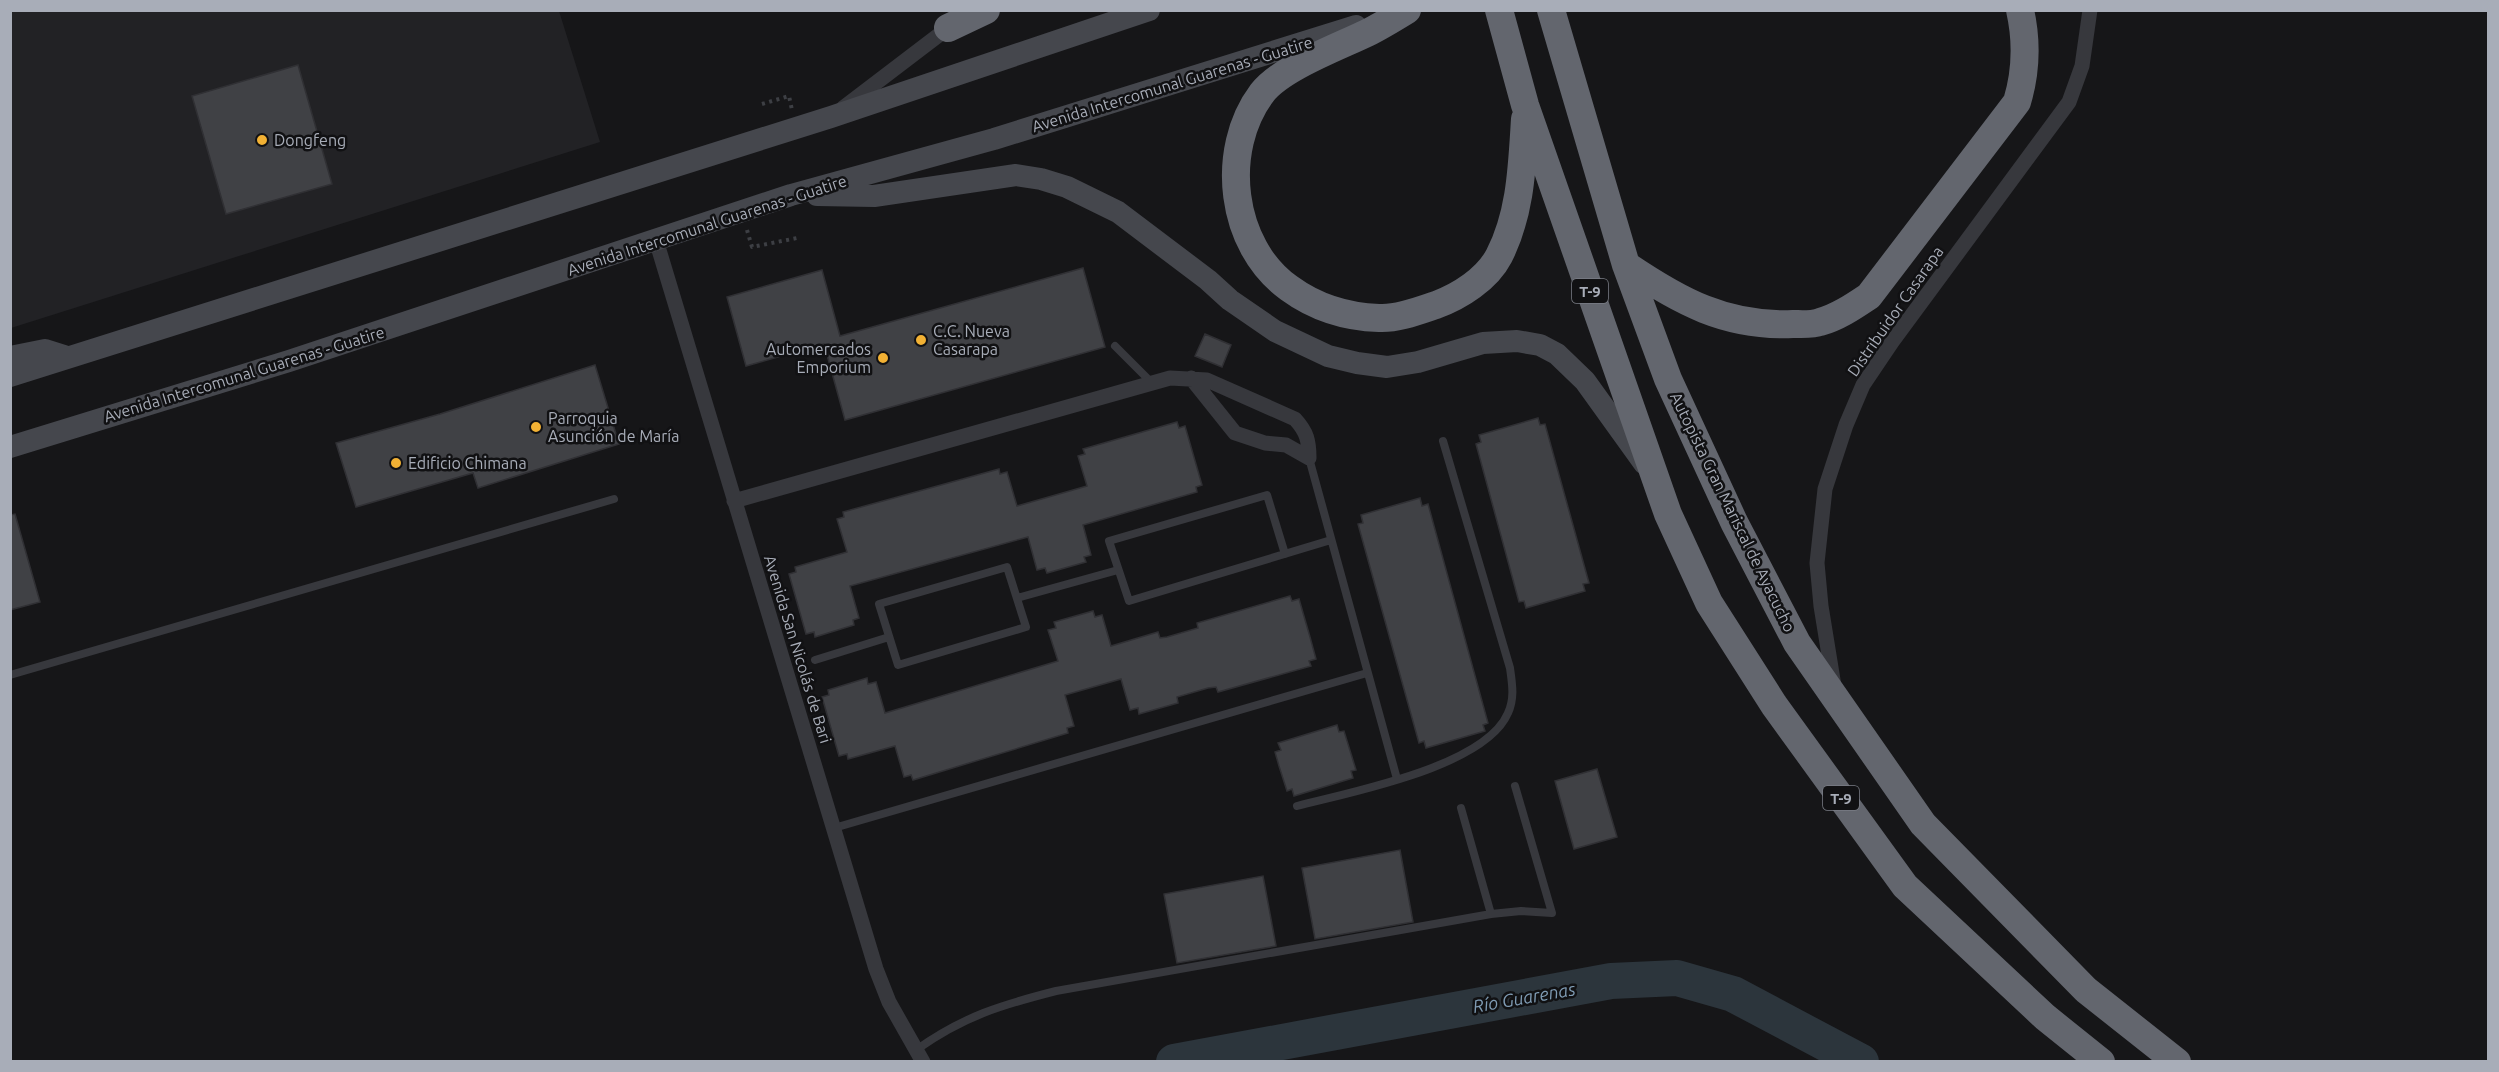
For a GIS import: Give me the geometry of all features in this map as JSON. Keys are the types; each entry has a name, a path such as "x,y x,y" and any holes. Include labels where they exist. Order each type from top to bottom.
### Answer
{"highway":[{"path":"951,19 986,10"},
{"path":"1406,10 1288,71 1263,91 1248,115 1238,144 1234,170 1236,195 1254,246 1268,267 1288,288 1333,311 1380,318 1420,311 1446,301 1470,287 1488,272 1498,256 1514,219 1521,187 1525,105"},
{"path":"1626,265 1663,291 1702,311 1738,320 1779,325 1818,323 1846,311 1869,296 2017,102 2024,80 2024,28 2020,10"},
{"name":"Autopista Gran Mariscal de Ayacucho","path":"1552,15 1626,265 1668,379 1734,522 1797,642 1923,824 2086,990 2177,1062"},
{"name":"T-9","path":"1502,23 1525,105 1668,514 1709,603 1774,705 1905,886 2044,1017 2102,1062"}],"main road":[{"path":"10,376 797,128 1149,10"},
{"name":"Avenida Intercomunal Guarenas - Guatire","path":"10,447 289,362 791,195 994,139 1406,10"},
{"path":"791,195 874,196 1016,175 1041,179 1067,187 1118,212 1208,280 1230,300 1275,331 1328,356 1387,367 1418,362 1483,343 1517,341 1540,345 1557,354 1586,381 1655,477"},
{"path":"10,357 45,350 68,358"}],"street":[{"name":"Distribuidor Casarapa","path":"1836,698 1821,606 1817,563 1825,489 1846,425 1863,385 1892,342 2069,102 2082,66 2090,10"},
{"path":"831,117 951,19"},
{"name":"Avenida San Nicolás de Bari","path":"656,240 876,969 889,1002 920,1056"},
{"path":"735,501 1170,378 1191,378 1207,380 1295,419 1304,429 1309,440 1309,458 1286,445 1265,443 1235,433 1191,378"}],"lane":[{"path":"1115,346 1151,382"},
{"path":"1297,806 1397,779 1453,759 1490,737 1508,714 1513,693 1510,668 1443,441"},
{"path":"1309,458 1397,779"},
{"path":"1285,554 1268,495 1109,541 1130,601 1285,554 1331,540"},
{"path":"10,675 614,499"},
{"path":"1007,567 1017,598 1026,627 898,665 879,604 1007,567"},
{"path":"1017,598 1118,570"},
{"path":"815,660 890,637"},
{"path":"834,828 1367,673"},
{"path":"920,1056 945,1029 999,1006 1056,991 1491,914 1521,911 1552,913 1515,786"},
{"path":"1461,808 1491,914"}],"path":[{"path":"762,104 789,96 797,128"},
{"path":"742,212 752,247 797,238"}],"shaded area":[{"path":"11,11 559,11 600,142 11,328"}],"building":[{"name":"Dongfeng","path":"298,65 332,184 226,214 192,96"},
{"name":"C.C. Nueva Casarapa","path":"1083,268 1105,347 845,420 824,344 746,366 727,297 822,270 840,336"},
{"path":"1205,334 1231,345 1222,367 1195,356"},
{"name":"Parroquia Asunción de María","path":"595,365 619,444 478,488 473,473 356,507 336,443 440,414"},
{"path":"1538,418 1540,425 1545,424 1589,583 1583,584 1585,591 1526,608 1524,601 1519,602 1476,444 1481,442 1479,435"},
{"path":"1177,422 1179,428 1185,426 1202,485 1196,487 1197,492 1083,525 1091,555 1084,557 1086,562 1047,573 1045,568 1037,570 1028,537 850,586 859,618 853,620 854,625 815,637 814,632 806,634 789,574 796,572 795,567 847,552 837,519 844,517 843,512 999,469 1000,474 1007,472 1017,506 1087,486 1078,456 1085,454 1083,449"},
{"path":"1420,498 1422,506 1428,504 1488,723 1483,725 1485,731 1426,748 1424,741 1419,743 1358,524 1363,523 1361,515"},
{"path":"15,514 40,602 10,610 10,515"},
{"path":"1290,596 1292,601 1299,599 1316,659 1309,661 1311,666 1218,692 1216,687 1208,688 1177,697 1178,703 1139,714 1138,708 1130,710 1121,679 1065,695 1074,726 1067,728 1068,733 913,780 911,775 904,777 895,746 848,759 847,754 839,756 822,697 829,695 828,690 867,678 868,684 876,682 885,713 1058,661 1048,630 1056,628 1054,622 1093,611 1095,617 1102,615 1111,646 1158,632 1160,638 1167,637 1198,628 1197,623"},
{"path":"1337,725 1339,732 1344,731 1356,770 1351,771 1353,778 1294,796 1292,789 1287,791 1279,766 1275,752 1281,750 1278,743"},
{"path":"1597,769 1617,837 1574,849 1555,781"},
{"path":"1400,850 1413,922 1315,939 1302,868"},
{"path":"1263,876 1276,946 1177,963 1164,894"}],"waterway":[{"name":"Río Guarenas","path":"1174,1062 1611,981 1677,978 1733,994 1861,1062"}],"place":[{"name":"Dongfeng","path":"262,140"},
{"name":"C.C. Nueva Casarapa","path":"921,340"},
{"name":"Automercados Emporium","path":"883,358"},
{"name":"Parroquia Asunción de María","path":"536,427"},
{"name":"Edificio Chimana","path":"396,463"}]}
